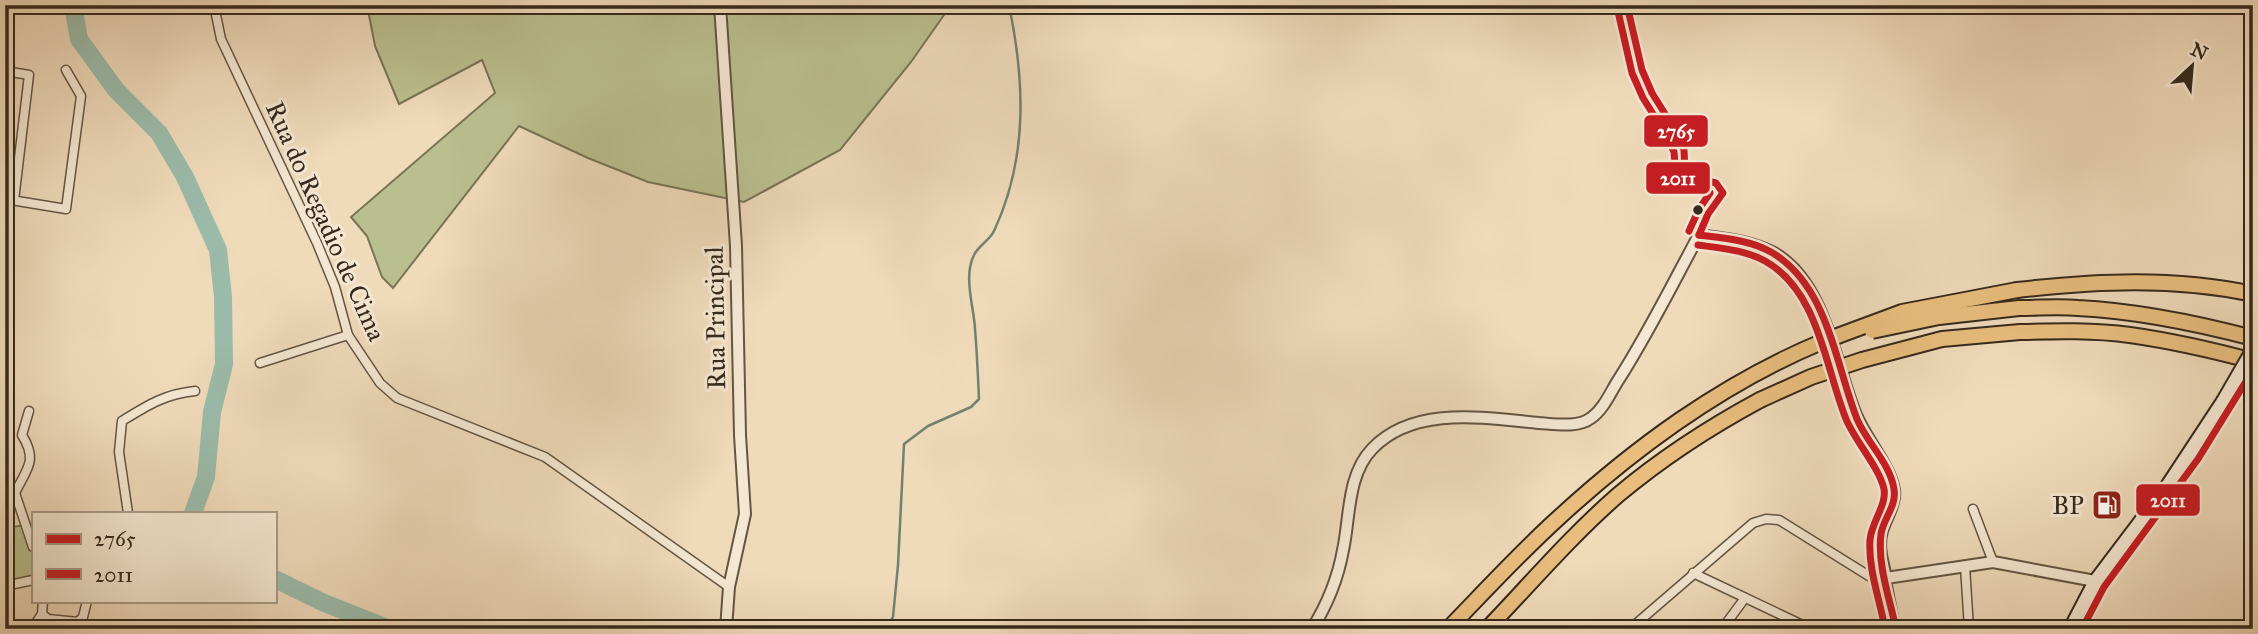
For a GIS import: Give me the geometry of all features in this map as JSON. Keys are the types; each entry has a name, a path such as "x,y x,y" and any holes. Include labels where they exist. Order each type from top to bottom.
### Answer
{"highway":[{"path":"1448,629 1552,524 1648,442 1748,377 1824,341 1902,312 2017,290 2111,282 2166,282 2226,288 2253,294"},
{"path":"1824,341 1939,317 2019,309 2077,307 2203,325 2253,338"},
{"path":"1487,629 1572,540 1618,496 1661,461 1700,434 1760,400 1811,377 1862,360 1942,339 2020,332 2128,334 2253,361"}],"main road":[{"path":"2070,629 2095,581 2167,485 2223,401 2253,349"}],"street":[{"name":"Rua do Regadio de Cima","path":"214,5 222,39 335,287 348,335 380,383 397,398 545,457 729,587"},
{"name":"Rua Principal","path":"720,5 731,139 745,513 729,587 726,629"},
{"path":"1312,629 1337,579 1352,492 1361,466 1372,449 1393,433 1420,421 1453,418 1558,425 1579,423 1591,418 1642,343 1708,214 1723,192 1716,183 1691,177 1685,171 1684,150 1677,133 1652,93 1642,70 1627,5"},
{"path":"5,71 29,75 10,200 66,209 81,96 66,70"},
{"path":"1699,234 1729,239 1773,253 1787,263 1808,286 1825,323 1862,430 1892,481 1895,495 1881,533 1880,550 1896,629"},
{"path":"260,363 348,335"},
{"path":"128,512 119,452 122,421 156,400 195,391"},
{"path":"15,493 32,460 30,449 22,435 29,411"},
{"path":"5,488 15,493 32,544"},
{"path":"1973,509 1993,562"},
{"path":"1630,629 1753,523 1766,519 1779,520 1869,576 1886,578 1993,562 2095,581"},
{"path":"1965,566 1969,629"},
{"path":"1693,573 1811,629"},
{"path":"5,586 32,580"},
{"path":"1722,629 1745,598"},
{"path":"32,629 42,614 43,602"},
{"path":"42,614 48,619 78,622 83,617 87,602"}],"green space":[{"path":"367,5 951,5 911,62 840,150 744,202 648,182 519,126 393,288 382,277 367,236 351,217 495,93 482,60 399,104 375,46"},
{"path":"25,525 32,544 32,580 5,586 5,528"}],"waterway":[{"path":"73,5 79,39 116,90 159,133 185,177 218,250 223,297 224,364 212,412 206,477 193,512"},
{"path":"886,629 893,617 904,444 928,426 971,407 979,399 969,273 974,255 992,234 1005,203 1018,148 1020,91 1009,5"},
{"path":"276,579 322,602 390,629"}],"transit line":[{"name":"2765","path":"1627,5 1642,70 1652,93 1677,133 1684,150 1685,171 1691,177 1716,183 1723,193 1708,214 1699,235"},
{"name":"2011","path":"1617,7 1632,73 1674,152 1676,176 1687,187 1710,193 1689,231"},
{"name":"2765","path":"1699,235 1745,242 1771,252 1790,266 1817,305 1827,327 1857,419 1892,480 1894,501 1882,528 1880,546 1882,570 1896,629"},
{"name":"2011","path":"1698,245 1741,252 1765,261 1783,274 1809,310 1846,419 1884,489 1883,501 1871,534 1870,551 1885,629"},
{"name":"2011","path":"2082,629 2104,587 2198,459 2253,370"}],"place":[{"name":"BP","path":"2107,505"}]}
